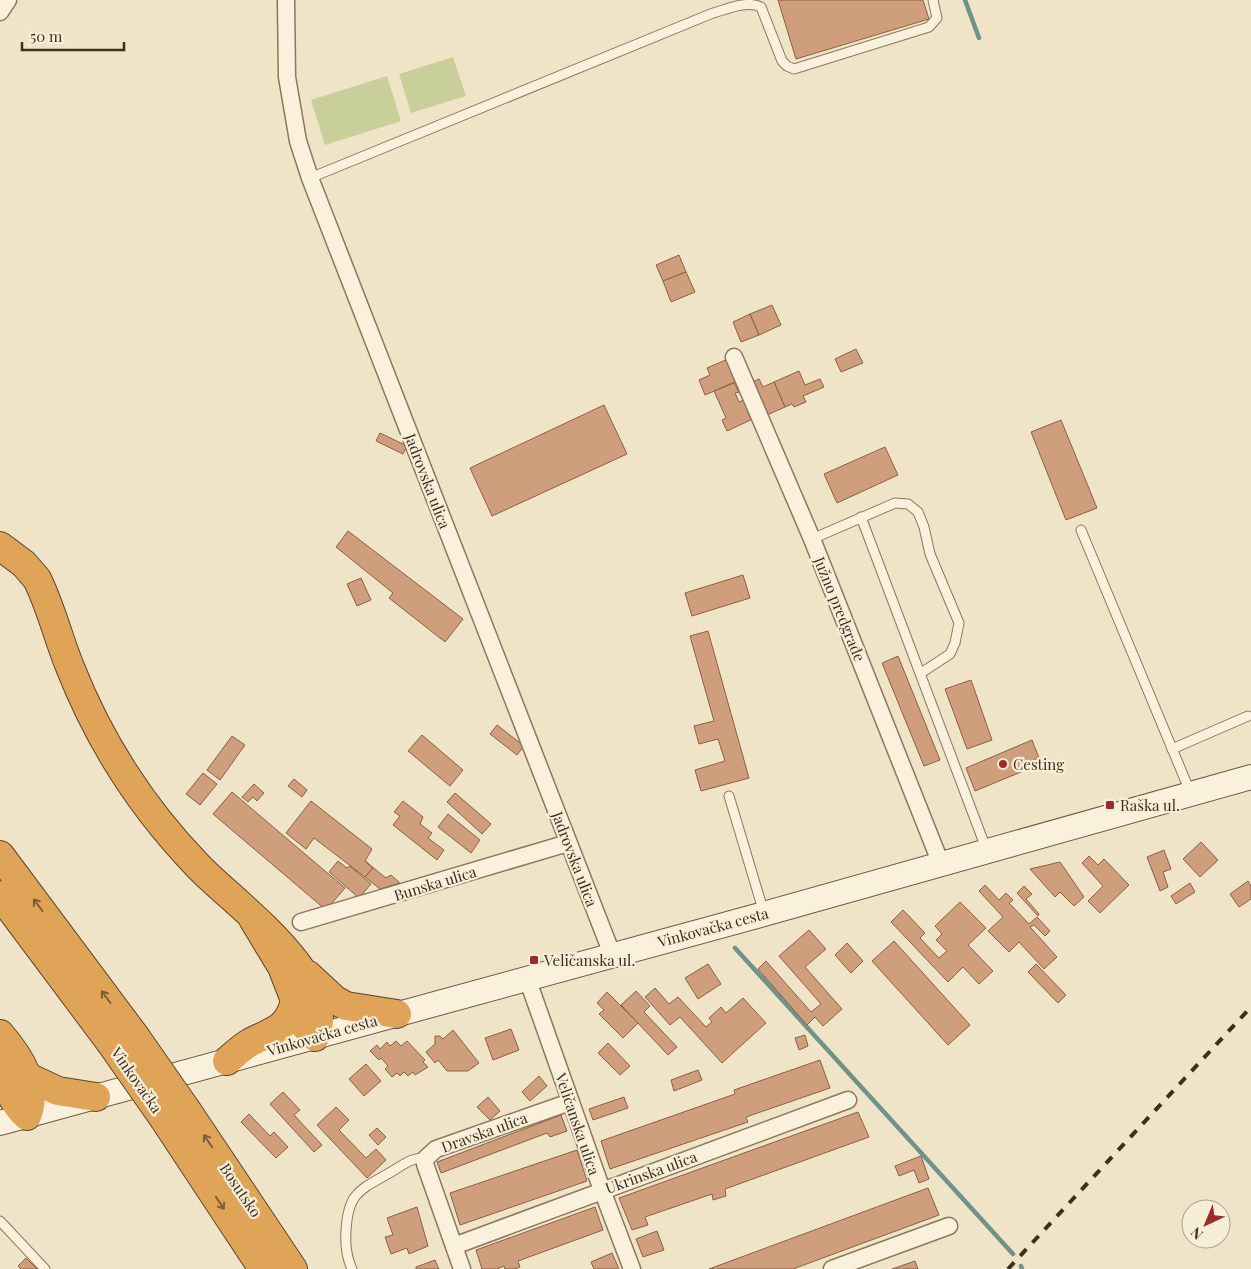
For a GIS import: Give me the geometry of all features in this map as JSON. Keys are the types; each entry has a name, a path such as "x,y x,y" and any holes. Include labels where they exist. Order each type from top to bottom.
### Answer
{"highway":[{"path":"0,546 24,564 37,579 86,704 133,786 178,846 212,881 278,941 301,968 335,1000 346,1006 397,1014"},
{"path":"0,855 123,1039"},
{"path":"0,895 123,1039"},
{"path":"253,919 282,967 305,1026 315,1037"},
{"path":"301,968 318,1011 319,1022 315,1037"},
{"path":"227,1061 240,1049 276,1031 291,1016 295,1002"},
{"path":"0,1034 19,1060 11,1086"},
{"name":"Vinkovačka","path":"123,1039 176,1115"},
{"path":"0,1057 11,1086 31,1098 27,1116"},
{"path":"11,1086 96,1097"},
{"name":"Bosutsko","path":"176,1115 264,1269"},
{"name":"Bosutsko","path":"176,1115 293,1269"}],"main road":[{"name":"Vinkovačka cesta","path":"0,1123 612,954 764,914 1251,777"}],"street":[{"path":"0,12 8,0"},
{"name":"Jadrovska ulica","path":"286,0 287,77 298,141 310,178 612,954"},
{"name":"Južno predgrađe","path":"734,357 812,539 940,864"},
{"name":"Bunska ulica","path":"301,922 568,843"},
{"name":"Veličanska ulica","path":"527,978 570,1102 632,1269"},
{"name":"Ukrinska ulica","path":"454,1246 848,1100"},
{"name":"Dravska ulica","path":"462,1269 425,1164 426,1158 436,1150 570,1102"},
{"path":"832,1269 949,1226"}],"lane":[{"path":"310,178 713,13 744,3 755,3 761,7 782,61 794,69 929,28 937,18 933,0"},
{"path":"812,539 895,503 908,504 918,512 924,527 930,554 959,623 955,643 950,654 921,673"},
{"path":"861,517 921,673 986,851"},
{"path":"1081,530 1191,794"},
{"path":"1172,749 1248,716"},
{"path":"729,796 764,914"},
{"path":"352,1269 345,1245 346,1214 352,1199 363,1188 412,1159 426,1158"},
{"path":"0,1221 45,1269"}],"green space":[{"path":"453,57 466,96 411,113 399,74"},
{"path":"387,76 401,121 325,145 311,100"}],"building":[{"path":"778,0 923,0 929,19 796,59"},
{"path":"679,255 686,272 663,281 656,265"},
{"path":"686,272 695,292 671,302 663,281"},
{"path":"772,305 781,325 759,335 750,314"},
{"path":"750,314 759,335 741,342 733,322"},
{"path":"856,349 863,363 841,372 835,359"},
{"path":"728,359 737,381 705,395 699,380 710,375 707,368"},
{"path":"799,371 805,385 820,379 824,387 803,396 806,402 794,407 792,404 785,407 774,382"},
{"path":"759,379 763,387 774,382 785,407 767,415 752,382"},
{"path":"734,383 739,392 735,393 739,402 748,398 757,417 727,431 722,420 726,418 714,391"},
{"path":"604,405 627,454 492,516 470,468"},
{"path":"1061,420 1097,508 1066,520 1031,432"},
{"path":"380,433 407,446 403,454 376,441"},
{"path":"885,447 898,475 837,503 824,474"},
{"path":"348,531 463,619 445,642 389,598 393,593 336,547"},
{"path":"743,575 750,598 692,616 685,593"},
{"path":"361,578 371,600 357,606 347,584"},
{"path":"708,631 749,778 701,791 695,770 725,761 718,739 699,744 694,726 714,721 690,636"},
{"path":"898,656 940,760 924,766 882,663"},
{"path":"971,680 992,740 967,749 945,689"},
{"path":"497,725 524,746 517,755 490,734"},
{"path":"422,735 463,770 450,786 408,751"},
{"path":"232,736 245,745 220,780 207,770"},
{"name":"Cesting","path":"1032,740 1039,758 1031,761 1033,767 975,791 966,768"},
{"path":"203,773 217,784 200,805 186,794"},
{"path":"294,779 307,790 302,797 288,786"},
{"path":"254,784 264,793 257,801 253,797 248,802 242,797"},
{"path":"232,792 345,888 326,910 213,814"},
{"path":"455,793 491,824 482,834 447,802"},
{"path":"311,801 372,849 365,861 373,868 365,877 314,838 306,849 286,833"},
{"path":"403,801 423,817 420,824 432,833 428,838 444,850 437,860 393,825 400,816 394,812"},
{"path":"448,814 480,840 471,853 438,827"},
{"path":"1201,842 1218,860 1200,877 1183,859"},
{"path":"1164,850 1171,869 1163,872 1168,887 1160,891 1147,857"},
{"path":"1089,856 1098,865 1104,859 1129,885 1100,913 1088,901 1103,886 1082,863"},
{"path":"338,861 347,868 350,866 371,884 359,898 329,872"},
{"path":"365,861 386,878 391,875 400,883 380,889 365,877 373,868"},
{"path":"1060,862 1084,897 1074,906 1060,892 1055,897 1030,869"},
{"path":"1248,881 1251,886 1251,899 1239,907 1230,894"},
{"path":"1190,883 1195,892 1176,904 1171,896"},
{"path":"985,885 999,900 1006,893 1013,900 1009,903 1029,924 1037,917 1050,931 1045,936 1034,925 1030,927 1057,957 1044,969 1019,942 1009,952 988,931 1003,917 979,891"},
{"path":"1024,886 1032,894 1026,899 1039,914 1038,916 1017,893"},
{"path":"960,902 986,928 968,945 993,971 979,984 963,967 948,982 891,922 903,910 925,933 920,938 939,958 947,951 936,940 942,934 935,926"},
{"path":"809,930 826,949 805,967 842,1009 823,1026 815,1017 807,1025 758,969 766,961 811,1012 821,1004 779,956"},
{"path":"894,941 970,1025 948,1045 872,961"},
{"path":"847,943 863,961 851,973 835,955"},
{"path":"708,964 721,984 698,999 685,978"},
{"path":"1036,964 1066,995 1058,1003 1028,972"},
{"path":"655,988 669,1004 678,997 706,1027 712,1022 709,1018 721,1007 726,1013 743,998 766,1023 722,1063 680,1017 670,1025 645,997"},
{"path":"636,991 650,1006 644,1012 677,1047 668,1055 621,1005"},
{"path":"607,992 638,1023 623,1038 599,1014 604,1010 597,1003"},
{"path":"511,1029 519,1050 493,1060 485,1038"},
{"path":"453,1030 479,1063 468,1071 447,1071 438,1060 435,1063 426,1052 435,1044 435,1036 440,1036 443,1039"},
{"path":"805,1035 808,1046 799,1050 795,1038"},
{"path":"396,1041 401,1046 407,1041 425,1060 423,1062 428,1067 415,1075 413,1072 408,1076 404,1072 400,1076 397,1073 392,1077 385,1069 388,1066 381,1058 379,1060 370,1051 377,1045 380,1049 387,1042 390,1046"},
{"path":"608,1043 630,1066 620,1075 598,1053"},
{"path":"820,1060 830,1088 746,1117 748,1122 610,1169 601,1141 735,1094 734,1090"},
{"path":"366,1064 381,1081 364,1096 349,1079"},
{"path":"698,1070 702,1080 674,1091 671,1080"},
{"path":"539,1076 547,1086 530,1101 522,1092"},
{"path":"283,1092 300,1110 294,1115 322,1145 314,1152 270,1104"},
{"path":"488,1097 500,1111 490,1120 477,1107"},
{"path":"624,1097 628,1108 593,1120 589,1109"},
{"path":"336,1107 349,1120 339,1130 366,1158 376,1149 386,1160 367,1178 317,1125"},
{"path":"858,1112 869,1137 725,1189 726,1196 713,1200 712,1194 645,1217 648,1225 632,1230 619,1198"},
{"path":"249,1114 270,1136 274,1132 288,1147 276,1158 241,1122"},
{"path":"561,1115 567,1131 550,1137 547,1133 441,1173 437,1162"},
{"path":"377,1128 386,1137 378,1145 369,1135"},
{"path":"577,1150 587,1181 460,1225 450,1193"},
{"path":"921,1156 929,1179 919,1183 914,1170 899,1176 895,1166"},
{"path":"928,1188 939,1215 793,1269 709,1269"},
{"path":"417,1207 428,1246 409,1254 407,1248 391,1254 385,1237 393,1235 387,1218"},
{"path":"595,1207 603,1230 518,1261 520,1267 515,1269 505,1269 504,1266 497,1269 482,1269 476,1250"},
{"path":"657,1231 664,1250 643,1257 636,1239"},
{"path":"612,1253 619,1269 594,1269 591,1262"},
{"path":"26,1258 37,1269 21,1269 18,1266"},
{"path":"435,1260 439,1269 416,1269 416,1267"},
{"path":"915,1261 918,1269 892,1269"}],"waterway":[{"path":"965,0 979,38"},
{"path":"735,948 1013,1254"}],"railway":[{"path":"1008,1269 1251,1007"}],"place":[{"name":"Cesting","path":"1003,764"},
{"name":"Raška ul.","path":"1110,805"},
{"name":"Veličanska ul.","path":"534,960"}]}
